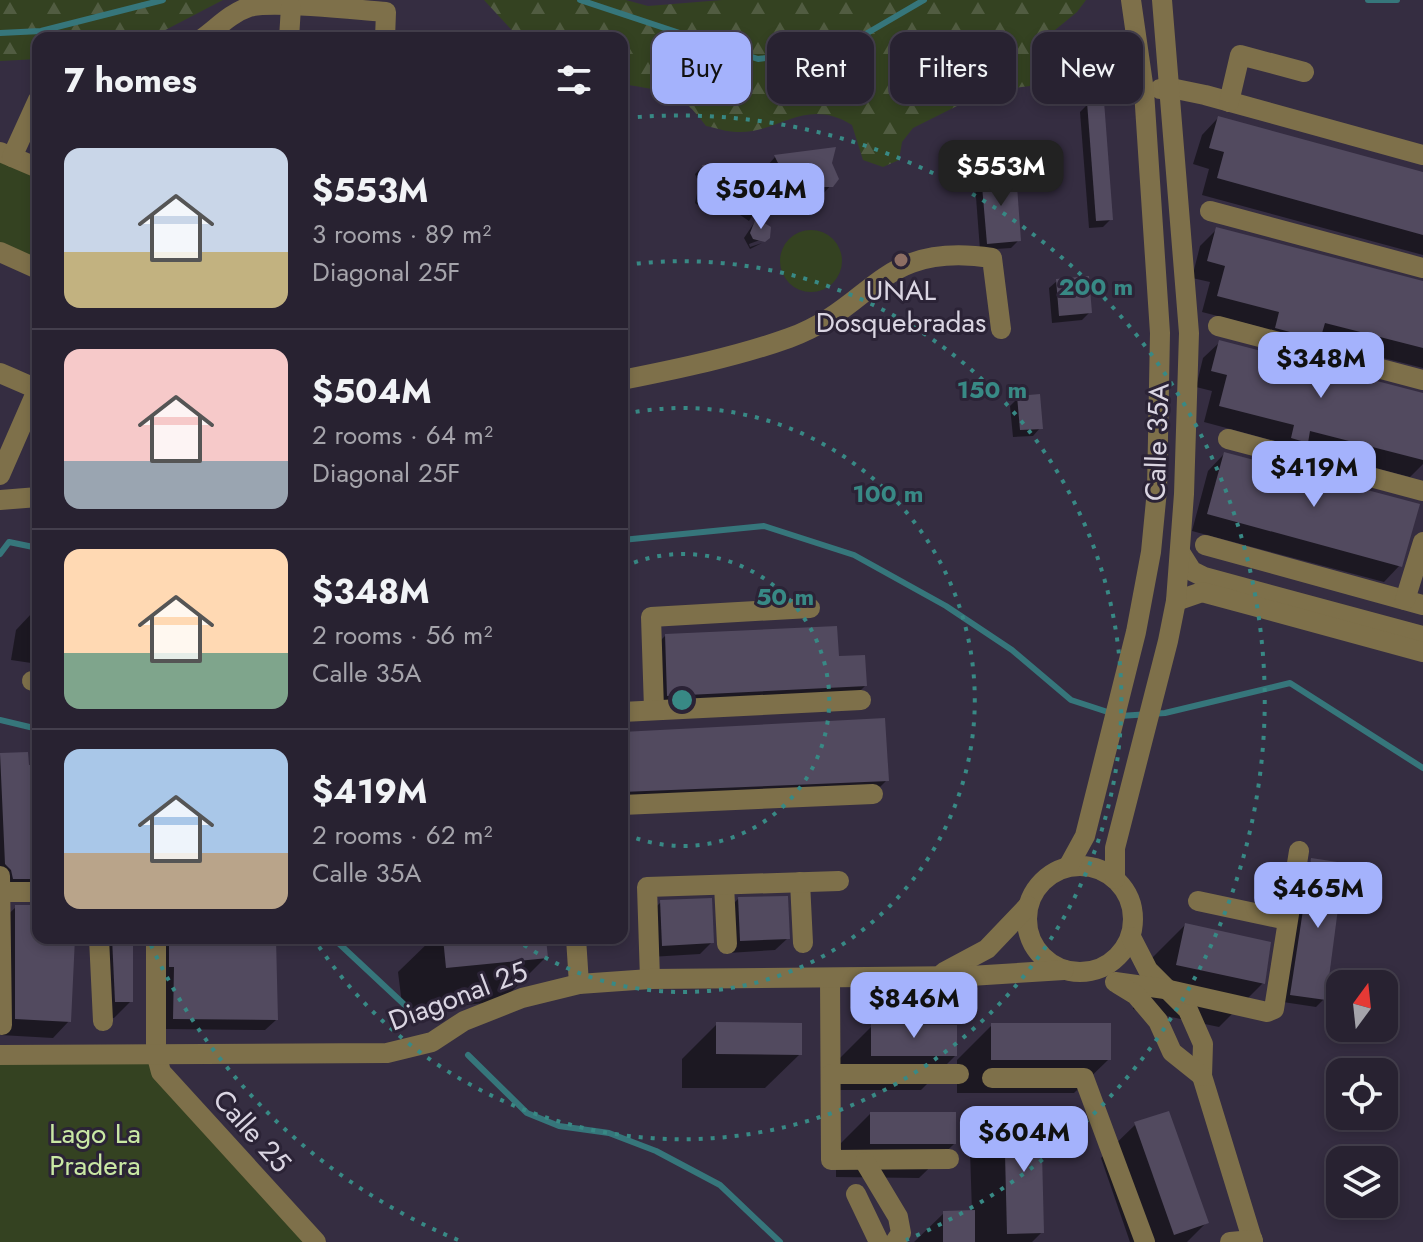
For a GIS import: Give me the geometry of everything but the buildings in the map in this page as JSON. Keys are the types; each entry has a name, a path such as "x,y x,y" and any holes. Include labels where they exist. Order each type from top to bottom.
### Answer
{"street":[{"name":"Calle 35A","path":"1068,867 1085,836 1136,632 1151,552 1155,506 1160,333 1144,91 1131,0"},
{"name":"Calle 35A","path":"1115,879 1115,848 1168,641 1176,601 1180,552 1189,333 1162,0"},
{"path":"211,32 251,6 386,12 385,32"},
{"path":"289,32 291,7"},
{"path":"1229,102 1240,55 1304,72"},
{"path":"1144,91 1171,88 1423,155"},
{"path":"32,110 6,155 32,166"},
{"path":"1210,211 1423,268"},
{"path":"0,252 32,266"},
{"path":"628,378 788,338 834,315 898,266 933,256 992,258 1001,329"},
{"path":"1218,326 1423,380"},
{"path":"0,373 32,386"},
{"path":"0,475 32,403"},
{"path":"1228,439 1423,491"},
{"path":"0,500 32,497"},
{"path":"1205,545 1414,602 1423,542"},
{"path":"1180,552 1192,571 1204,577 1423,636"},
{"path":"1176,601 1202,592 1423,652"},
{"path":"654,709 651,617 810,608"},
{"path":"628,711 861,700"},
{"path":"628,805 873,794"},
{"path":"1115,982 1165,989 1267,1012 1274,1009 1299,851"},
{"path":"1131,937 1111,963 1072,972 1049,963 1029,938 1028,906 1042,881 1068,867 1084,866 1115,879 1132,906 1131,937 1148,970 1188,1010 1203,1044 1202,1076 1253,1241 1230,1242"},
{"path":"650,979 647,887 839,881"},
{"path":"800,882 803,943"},
{"path":"724,885 727,944"},
{"path":"2,1025 1,887 32,891"},
{"path":"1198,901 1287,920"},
{"name":"Diagonal 25","path":"935,976 987,949 1028,906"},
{"path":"99,944 103,1021"},
{"path":"156,944 156,1053"},
{"path":"576,944 579,984"},
{"name":"Diagonal 25","path":"0,1055 387,1053 432,1042 464,1021 522,998 579,984 650,979 1072,972 1115,982 1136,995 1158,1021 1172,1052 1202,1076"},
{"path":"830,978 831,1160 949,1159"},
{"name":"Calle 25","path":"156,1053 161,1072 316,1242"},
{"path":"831,1074 959,1074"},
{"path":"992,1078 1084,1078 1145,1242"},
{"path":"865,1162 898,1217 901,1233 895,1242"},
{"path":"856,1194 879,1242"}],"green space":[{"path":"0,0 223,0 162,32 32,32 32,59 0,61"},
{"path":"484,0 626,0 648,6 722,0 1086,0 1077,12 1053,32 1032,32 1030,86 1016,88 1016,32 890,32 890,104 961,104 913,128 902,142 899,160 883,167 863,160 852,125 835,117 806,115 752,131 733,132 706,126 686,104 751,104 751,32 652,32 652,89 628,85 628,32 513,32"},
{"path":"0,152 32,165 32,266 0,252"},
{"path":"811,230 823,232 833,239 840,249 840,273 833,283 823,290 811,292 799,290 789,283 782,273 780,261 782,249 789,239 799,232"},
{"name":"Lago La Pradera","path":"156,1053 316,1242 0,1242 0,1055"}],"waterway":[{"path":"0,33 41,31 163,0"},
{"path":"580,0 758,59 840,49 924,0"},
{"path":"1368,0 1397,0"},
{"path":"628,539 764,526 854,555 946,606 1012,650 1071,700 1120,716 1165,713 1290,683 1423,768"},
{"path":"0,554 9,542 32,547"},
{"path":"0,720 32,728"},
{"path":"339,944 409,1009"},
{"path":"468,1055 527,1113 559,1126 609,1133 656,1151 720,1185 780,1242"}],"place":[{"name":"UNAL Dosquebradas","path":"901,260"}]}
